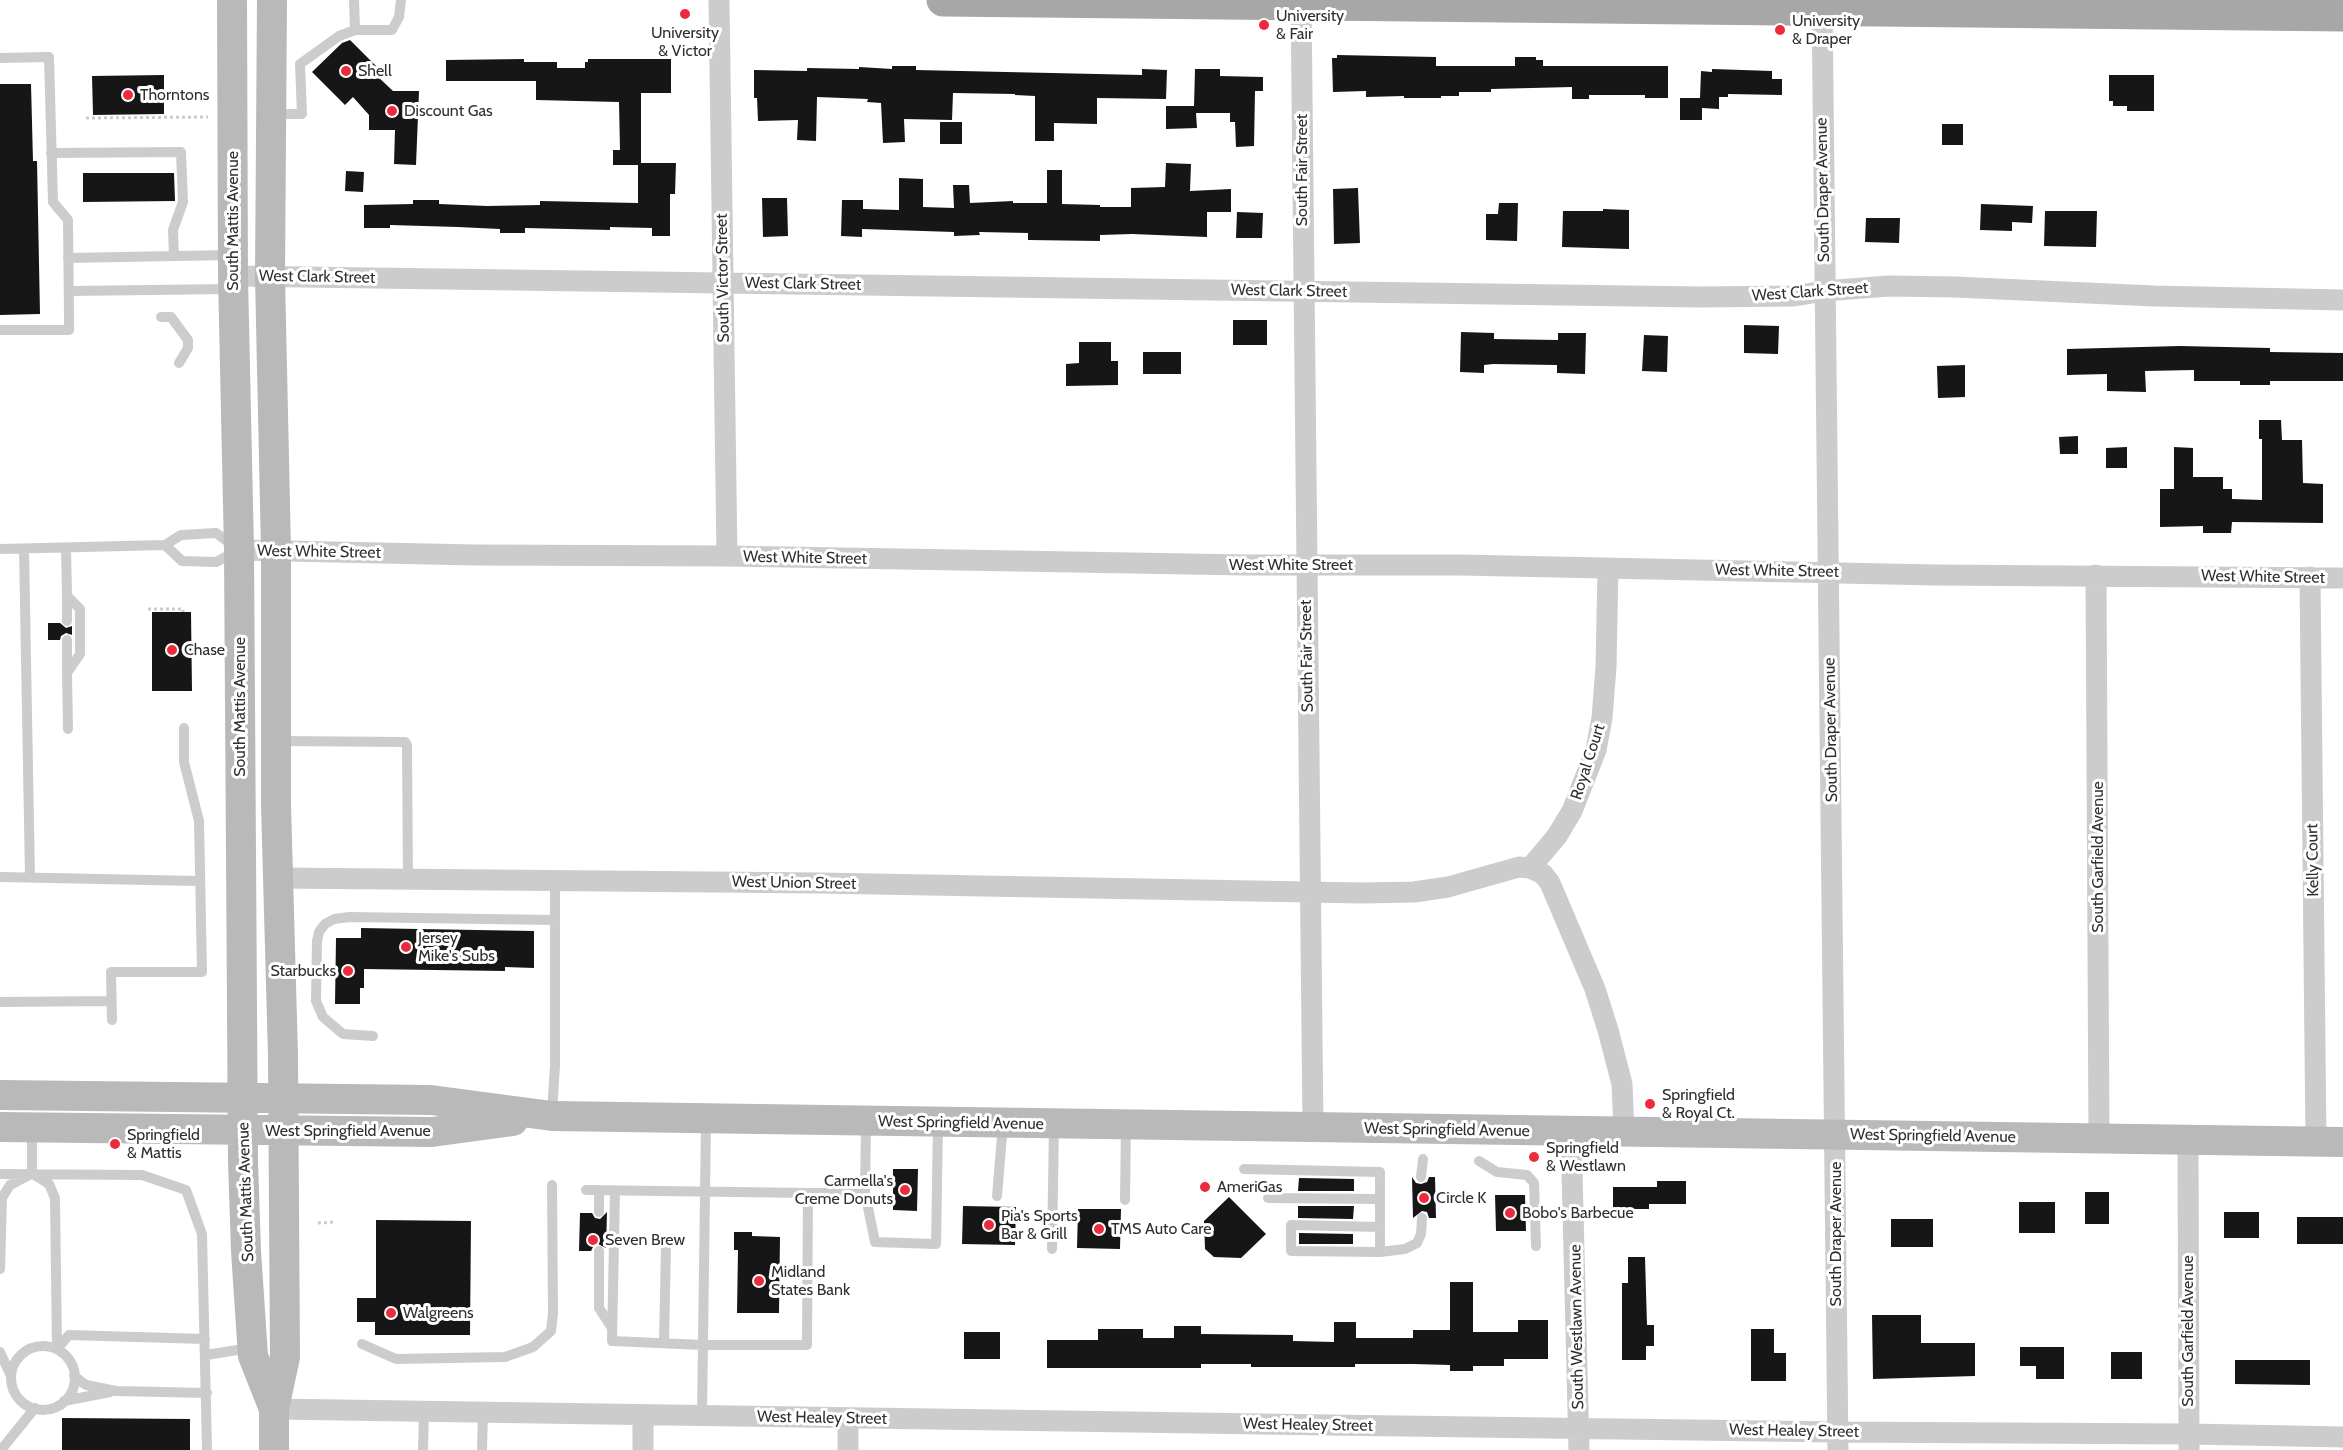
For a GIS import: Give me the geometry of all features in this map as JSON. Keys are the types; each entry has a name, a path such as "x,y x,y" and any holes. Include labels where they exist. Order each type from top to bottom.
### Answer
{"main road":[{"name":"South Mattis Avenue","path":"232,0 246,1251 254,1356 274,1409"},
{"name":"South Mattis Avenue","path":"272,0 283,90 270,277 276,550 275,741 285,1357 274,1409 274,1450"},
{"path":"942,0 2217,7 2343,15"},
{"name":"West Springfield Avenue","path":"0,1095 431,1100 552,1116 2330,1142"},
{"name":"West Springfield Avenue","path":"0,1127 432,1132 552,1116"}],"street":[{"name":"South Victor Street","path":"719,0 727,556"},
{"name":"South Fair Street","path":"1301,2 1313,1128"},
{"name":"South Draper Avenue","path":"1822,5 1838,1441"},
{"name":"West Clark Street","path":"234,273 270,277 1701,297 1794,296 1824,291 1889,286 1955,286 2154,296 2343,300"},
{"name":"West White Street","path":"239,550 476,555 727,556 2343,578"},
{"name":"Royal Court","path":"1530,868 1557,836 1572,811 1596,750 1602,718 1606,667 1608,568"},
{"name":"South Garfield Avenue","path":"2096,575 2099,1138"},
{"name":"Kelly Court","path":"2310,578 2330,1142"},
{"path":"1310,892 1414,892 1448,887 1519,867 1530,868 1543,874 1550,883 1595,989 1608,1030 1622,1084 1624,1132"},
{"name":"West Union Street","path":"278,878 820,883 1310,892"},
{"name":"South Westlawn Avenue","path":"1571,1132 1579,1450"},
{"name":"South Garfield Avenue","path":"2188,1139 2189,1442"},
{"name":"West Healey Street","path":"274,1409 1579,1428 1838,1441 2189,1442 2343,1437"},
{"path":"643,1415 643,1450"},
{"path":"848,1418 848,1450"}],"lane":[{"path":"354,0 355,30"},
{"path":"283,90 300,64 339,36 355,30 393,30 399,17 401,0"},
{"path":"0,58 49,57 53,202 68,220 69,291 69,330 0,330"},
{"path":"283,90 302,114 283,90"},
{"path":"51,153 181,152 183,202 173,230 174,256"},
{"path":"68,258 174,256 234,273"},
{"path":"69,291 234,273"},
{"path":"161,317 171,317 188,340 188,348 179,363"},
{"path":"0,549 165,545 181,535 216,533 239,550 216,562 182,561 165,545"},
{"path":"66,548 66,621"},
{"path":"24,549 30,877"},
{"path":"66,596 80,609 80,654 68,673"},
{"path":"67,640 68,729"},
{"path":"112,1020 111,972 202,972 199,821 184,762 184,728"},
{"path":"275,741 405,742 407,746 408,880"},
{"path":"0,877 199,881"},
{"path":"552,1116 555,1065 555,881"},
{"path":"373,1036 343,1034 323,1017 316,1001 317,941 319,932 325,924 334,919 350,917 555,920"},
{"path":"0,1002 111,1000"},
{"path":"702,1416 706,1119"},
{"path":"866,1122 865,1193 875,1242 936,1244 938,1123"},
{"path":"997,1196 1004,1124"},
{"path":"1052,1249 1054,1124"},
{"path":"1125,1200 1126,1125"},
{"path":"32,1128 32,1173"},
{"path":"1421,1177 1423,1159"},
{"path":"1479,1161 1497,1172 1527,1175 1534,1184 1536,1246"},
{"path":"1244,1169 1380,1172 1380,1252"},
{"path":"0,1269 2,1198 10,1185 32,1173"},
{"path":"32,1173 49,1184 55,1198 57,1349"},
{"path":"0,1174 142,1175 186,1190 202,1234 207,1450"},
{"path":"362,1344 396,1359 505,1357 533,1347 551,1330 552,1322 552,1185"},
{"path":"586,1190 865,1193"},
{"path":"599,1190 599,1212"},
{"path":"615,1191 612,1341 703,1345 807,1345 808,1193"},
{"path":"1268,1198 1380,1199"},
{"path":"1380,1227 1291,1225 1291,1251 1380,1252 1405,1249 1417,1243 1421,1234 1422,1218"},
{"path":"664,1343 666,1246"},
{"path":"599,1251 599,1308 612,1328"},
{"path":"57,1349 69,1335 205,1339"},
{"path":"37,1346 57,1349 71,1363 74,1376 71,1393 56,1407 45,1409 25,1404 12,1387 13,1365 27,1350 37,1346"},
{"path":"206,1356 253,1348"},
{"path":"0,1352 11,1376"},
{"path":"74,1376 86,1384 116,1391 207,1393"},
{"path":"64,1401 116,1391"},
{"path":"1,1450 35,1408"},
{"path":"423,1450 424,1412"},
{"path":"482,1450 483,1413"}],"path":[{"path":"86,118 208,117"},
{"path":"148,609 183,609 183,612"},
{"path":"318,1223 335,1222"}],"building":[{"path":"350,40 380,70 376,75 393,91 419,91 416,165 394,164 395,130 369,130 369,115 353,97 345,105 312,72 342,43"},
{"path":"1337,55 1436,57 1436,66 1515,66 1515,57 1536,57 1536,60 1543,60 1543,66 1668,66 1668,98 1645,98 1645,95 1589,95 1589,99 1572,99 1572,87 1491,89 1491,92 1459,92 1459,96 1441,96 1441,98 1366,97 1366,91 1333,92 1332,58 1337,58"},
{"path":"524,59 524,62 557,62 557,68 585,68 585,62 588,62 588,59 671,59 671,93 641,93 641,163 676,163 675,194 670,194 670,236 652,236 652,228 610,227 610,230 525,228 525,233 500,233 500,229 458,227 390,225 390,228 364,228 364,205 413,204 413,200 439,200 439,204 487,206 540,205 540,201 638,203 638,165 613,165 613,150 620,150 619,102 536,100 536,81 446,81 446,60"},
{"path":"892,66 916,66 916,70 1142,75 1142,69 1167,70 1166,99 1097,98 1097,124 1054,123 1054,141 1035,141 1035,96 1015,94 953,93 952,120 904,119 905,142 883,143 881,103 867,102 868,99 817,97 816,141 797,140 798,120 758,121 757,98 754,98 754,70 807,71 807,68 859,69 859,67 892,69"},
{"path":"1195,69 1220,69 1220,76 1263,77 1263,91 1255,91 1254,146 1236,147 1235,122 1230,122 1230,113 1196,113 1197,128 1166,129 1166,106 1194,106"},
{"path":"1712,69 1772,71 1772,79 1782,79 1782,95 1728,94 1728,97 1719,97 1719,109 1702,108 1702,120 1680,120 1680,98 1700,98 1701,71 1712,72"},
{"name":"Thorntons","path":"164,75 164,114 93,115 92,76"},
{"path":"2109,75 2154,75 2154,111 2127,111 2127,106 2113,106 2113,101 2109,101"},
{"path":"0,84 31,84 33,161 37,161 40,314 0,315"},
{"path":"940,122 962,122 962,144 940,144"},
{"path":"1942,124 1963,124 1963,145 1942,145"},
{"path":"1166,163 1191,164 1190,191 1231,189 1231,212 1207,212 1207,237 1132,234 1100,235 1100,241 1028,240 1028,233 979,232 980,235 954,236 954,232 862,229 862,237 841,236 842,200 863,200 863,209 899,210 899,178 923,179 923,207 954,208 953,185 969,185 970,203 1013,201 1013,203 1047,203 1047,170 1062,170 1062,204 1131,207 1131,188 1165,187"},
{"path":"346,171 364,172 363,192 345,191"},
{"path":"83,173 174,173 175,201 83,202"},
{"path":"1358,188 1360,243 1334,244 1333,189"},
{"path":"762,198 787,198 788,236 763,237"},
{"path":"1499,203 1518,203 1517,241 1486,240 1486,214 1498,214"},
{"path":"1981,204 2033,206 2032,223 2012,222 2012,231 1980,230"},
{"path":"1603,209 1629,210 1629,249 1562,247 1563,211 1603,211"},
{"path":"2045,211 2097,211 2096,247 2044,246"},
{"path":"1237,212 1263,213 1262,238 1236,238"},
{"path":"1866,218 1900,218 1899,243 1865,242"},
{"path":"1233,320 1267,320 1267,345 1233,345"},
{"path":"1744,325 1779,326 1778,354 1744,353"},
{"path":"1461,332 1494,333 1494,339 1558,340 1558,333 1586,333 1585,374 1557,373 1557,365 1493,364 1484,365 1484,373 1460,372"},
{"path":"1644,335 1668,336 1667,372 1642,371"},
{"path":"1079,342 1111,342 1111,361 1118,361 1118,385 1066,386 1066,364 1079,363"},
{"path":"2180,346 2270,348 2270,352 2343,353 2343,381 2270,381 2270,385 2240,385 2240,381 2194,381 2194,370 2145,371 2146,392 2107,391 2107,374 2067,375 2067,349"},
{"path":"1143,352 1181,352 1181,374 1143,374"},
{"path":"1965,365 1965,397 1938,398 1937,366"},
{"path":"2259,420 2281,420 2282,440 2302,440 2303,483 2323,484 2323,523 2232,522 2231,533 2203,533 2203,526 2160,527 2160,489 2174,489 2174,447 2193,448 2193,477 2223,477 2223,489 2232,489 2232,499 2262,500 2262,439 2259,439"},
{"path":"2078,436 2078,454 2060,454 2059,437"},
{"path":"2127,447 2127,468 2106,468 2106,448"},
{"name":"Chase","path":"152,612 191,612 192,691 152,691"},
{"path":"48,623 60,623 66,628 72,626 72,635 66,633 61,636 60,640 48,640"},
{"path":"361,928 534,931 534,968 505,967 505,971 364,969 364,988 360,988 360,1004 335,1004 336,938 361,938"},
{"name":"Carmella's Creme Donuts","path":"893,1169 918,1169 917,1211 893,1210"},
{"name":"Circle K","path":"1412,1177 1416,1183 1421,1184 1427,1182 1429,1177 1435,1177 1436,1218 1429,1218 1427,1212 1422,1211 1413,1218"},
{"path":"1299,1178 1354,1179 1354,1191 1298,1191"},
{"path":"1657,1181 1686,1181 1686,1204 1649,1204 1649,1209 1613,1209 1613,1187 1657,1187"},
{"path":"2085,1192 2109,1192 2109,1224 2085,1224"},
{"name":"Bobo's Barbecue","path":"1495,1195 1525,1195 1526,1231 1496,1231"},
{"path":"1229,1197 1266,1234 1241,1258 1214,1257 1205,1249 1204,1221"},
{"path":"2019,1202 2055,1202 2055,1233 2019,1233"},
{"name":"Pia's Sports Bar & Grill","path":"963,1206 1016,1207 1015,1245 962,1244"},
{"path":"1298,1206 1354,1206 1353,1219 1298,1218"},
{"name":"TMS Auto Care","path":"1078,1209 1121,1209 1120,1249 1077,1248"},
{"name":"Seven Brew","path":"607,1212 606,1248 598,1244 591,1251 579,1251 580,1213 592,1213 595,1218 600,1219"},
{"path":"2224,1212 2259,1212 2259,1238 2224,1238"},
{"path":"2297,1217 2343,1217 2343,1244 2297,1244"},
{"path":"1891,1219 1933,1219 1933,1247 1891,1247"},
{"name":"Walgreens","path":"376,1220 471,1221 470,1335 375,1335 375,1322 357,1322 357,1298 376,1298"},
{"name":"Midland States Bank","path":"734,1232 752,1232 752,1236 780,1237 779,1313 737,1313 738,1250 734,1250"},
{"path":"1299,1233 1353,1234 1353,1244 1299,1244"},
{"path":"1628,1257 1645,1257 1647,1325 1654,1325 1654,1346 1646,1346 1646,1360 1622,1360 1622,1283 1628,1283"},
{"path":"1450,1282 1473,1282 1473,1332 1518,1332 1518,1320 1548,1320 1548,1359 1504,1359 1504,1366 1473,1366 1473,1371 1450,1371 1450,1365 1413,1364 1355,1364 1355,1367 1251,1367 1251,1364 1201,1364 1201,1368 1047,1368 1047,1340 1098,1340 1098,1329 1143,1329 1143,1338 1174,1338 1174,1326 1201,1326 1201,1334 1293,1335 1293,1341 1334,1342 1334,1322 1356,1322 1356,1338 1413,1338 1413,1330 1450,1330"},
{"path":"1872,1315 1921,1315 1921,1343 1975,1343 1975,1376 1873,1379"},
{"path":"1751,1329 1774,1329 1774,1353 1786,1353 1786,1381 1751,1381"},
{"path":"964,1332 1000,1332 1000,1359 964,1359"},
{"path":"2020,1347 2064,1347 2064,1379 2036,1379 2036,1366 2020,1366"},
{"path":"2111,1352 2142,1352 2142,1379 2111,1379"},
{"path":"2235,1360 2310,1360 2310,1385 2235,1384"},
{"path":"62,1418 190,1419 190,1450 62,1450"}],"place":[{"name":"University & Victor","path":"685,14"},
{"name":"University & Fair","path":"1264,25"},
{"name":"University & Draper","path":"1780,30"},
{"name":"Shell","path":"346,71"},
{"name":"Thorntons","path":"128,95"},
{"name":"Discount Gas","path":"392,111"},
{"name":"Chase","path":"172,650"},
{"name":"Jersey Mike's Subs","path":"406,947"},
{"name":"Starbucks","path":"348,971"},
{"name":"Springfield & Royal Ct.","path":"1650,1104"},
{"name":"Springfield & Mattis","path":"115,1144"},
{"name":"Springfield & Westlawn","path":"1534,1157"},
{"name":"AmeriGas","path":"1205,1187"},
{"name":"Carmella's Creme Donuts","path":"905,1190"},
{"name":"Circle K","path":"1424,1198"},
{"name":"Bobo's Barbecue","path":"1510,1213"},
{"name":"Pia's Sports Bar & Grill","path":"989,1225"},
{"name":"TMS Auto Care","path":"1099,1229"},
{"name":"Seven Brew","path":"593,1240"},
{"name":"Midland States Bank","path":"759,1281"},
{"name":"Walgreens","path":"391,1313"}]}
